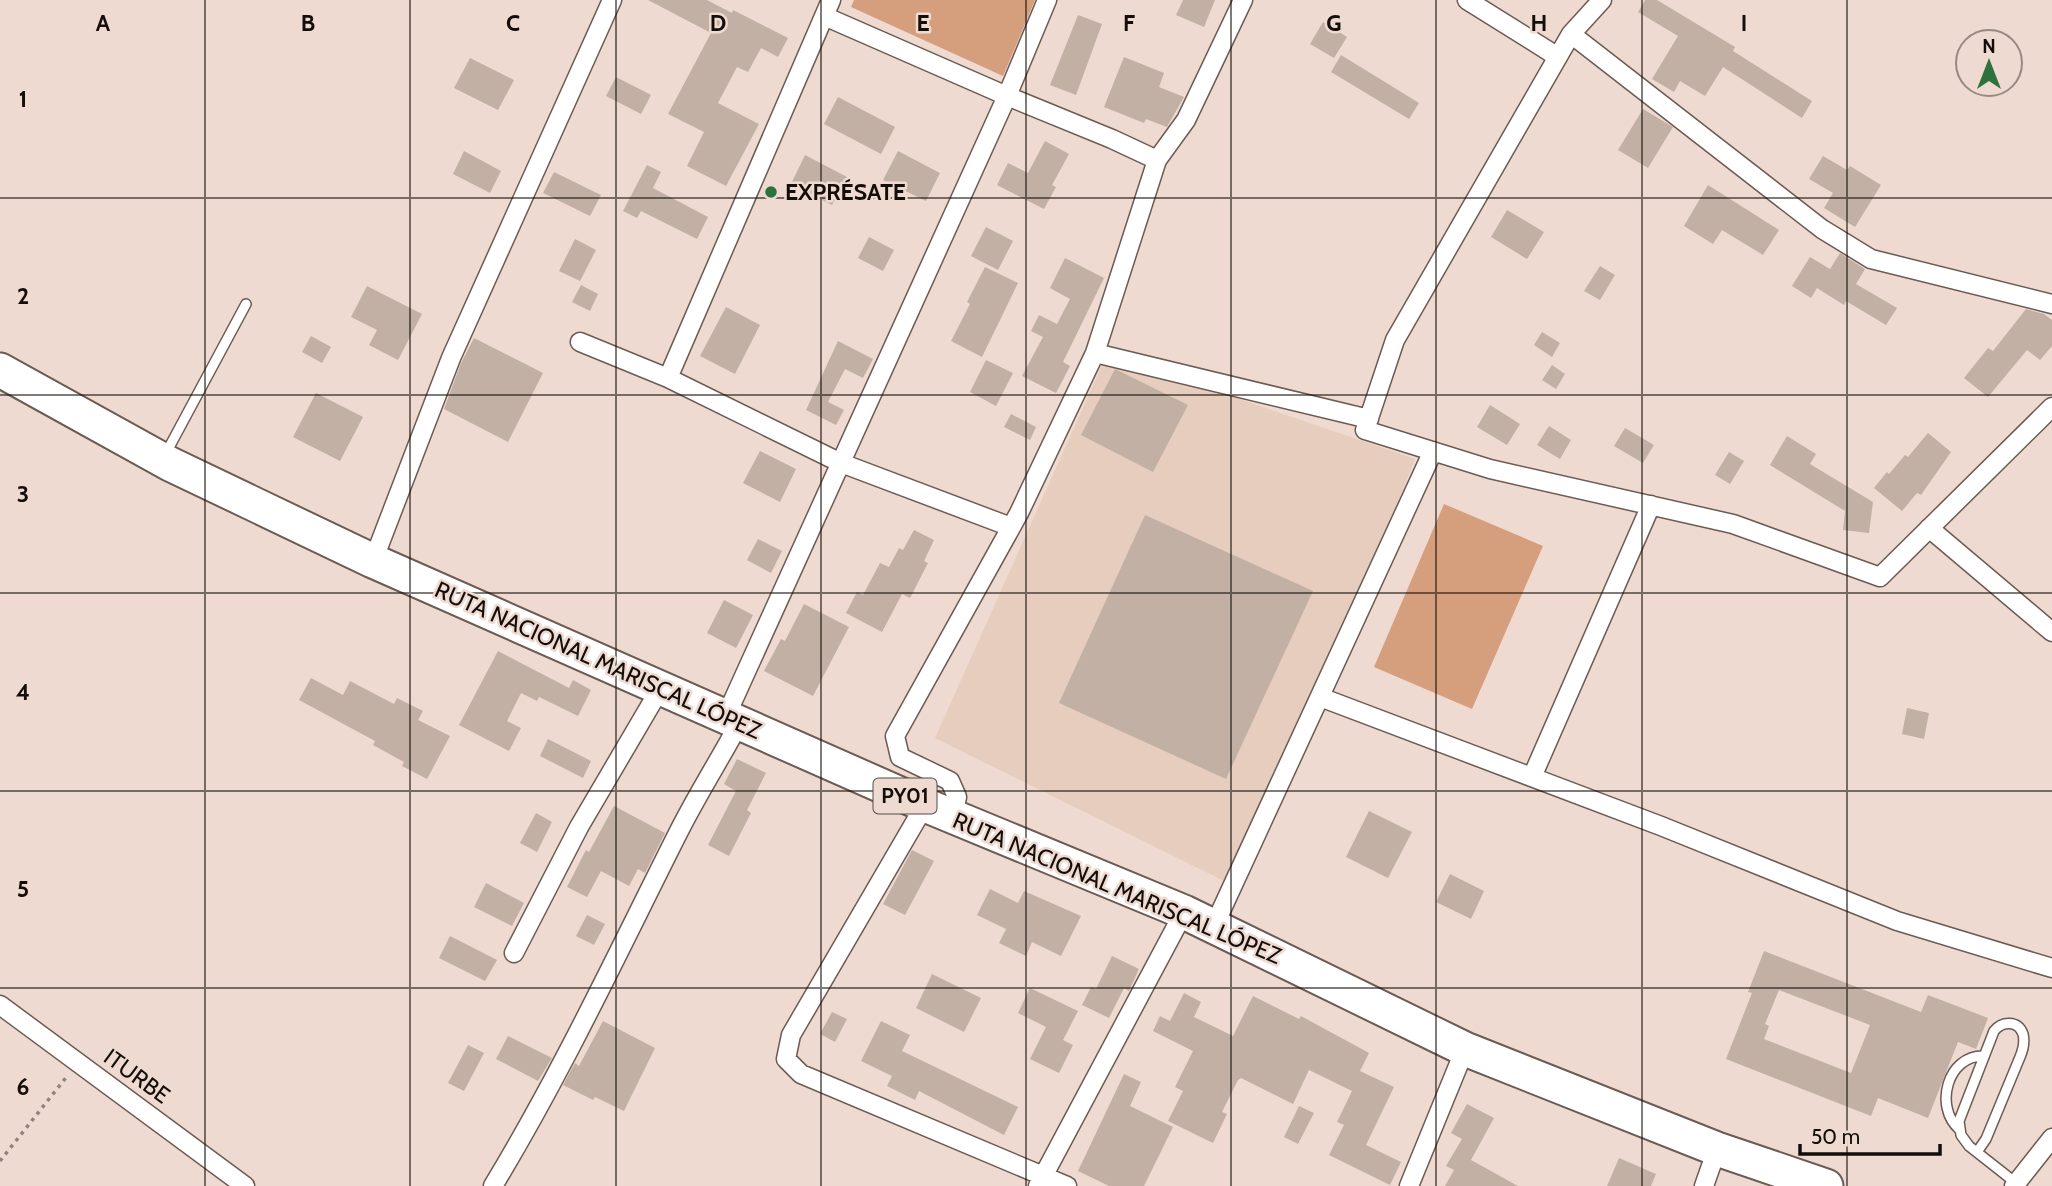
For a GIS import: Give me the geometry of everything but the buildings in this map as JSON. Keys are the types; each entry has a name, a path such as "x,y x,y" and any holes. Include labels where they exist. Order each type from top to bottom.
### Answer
{"highway":[{"name":"RUTA NACIONAL MARISCAL LÓPEZ","path":"0,370 162,460 373,561 939,811 1184,912 1465,1049 1717,1149 1826,1186"}],"street":[{"path":"373,561 451,358 612,0"},
{"path":"493,1186 531,1122 605,982 733,719 841,463 1007,96 1047,0"},
{"path":"1067,1186 1041,1181 801,1074 786,1059 791,1035 939,811 957,797 950,781 900,757 895,736 1011,527 1095,353 1157,160 1186,120 1243,0"},
{"path":"1467,0 1558,57"},
{"path":"1602,0 1571,34 1395,340 1365,430 1490,468 1733,524 1880,577 2052,407"},
{"path":"668,378 827,8 1007,96 1157,160"},
{"path":"1571,34 1822,229 1871,259 2052,304"},
{"path":"580,342 668,378 841,463 1011,527"},
{"path":"1095,353 1369,419"},
{"path":"1214,926 1433,451"},
{"path":"1532,777 1651,505"},
{"path":"1929,528 2052,632"},
{"path":"514,953 579,827 660,689"},
{"path":"1320,697 1673,831 1897,921 2052,968"},
{"path":"1041,1181 1184,912"},
{"name":"ITURBE","path":"0,1005 245,1186"},
{"path":"1409,1186 1465,1049"},
{"path":"2015,1184 2052,1138"},
{"path":"1704,1186 1717,1149"}],"lane":[{"path":"162,460 246,304"},
{"path":"1959,1129 1961,1114 1998,1027 2012,1023 2021,1029 2024,1044 2021,1057 1986,1139 1977,1152"},
{"path":"1984,1056 1973,1057 1962,1063 1952,1076 1947,1089 1947,1114 1959,1129 1964,1141 2015,1184"}],"path":[{"path":"0,1161 77,1063"}],"shaded area":[{"path":"854,0 1035,0 1003,76 851,7"},
{"path":"1107,354 1415,459 1320,697 1226,882 935,738"},
{"path":"1444,504 1543,546 1472,709 1374,667"}],"place":[{"name":"EXPRÉSATE","path":"771,192"}]}
